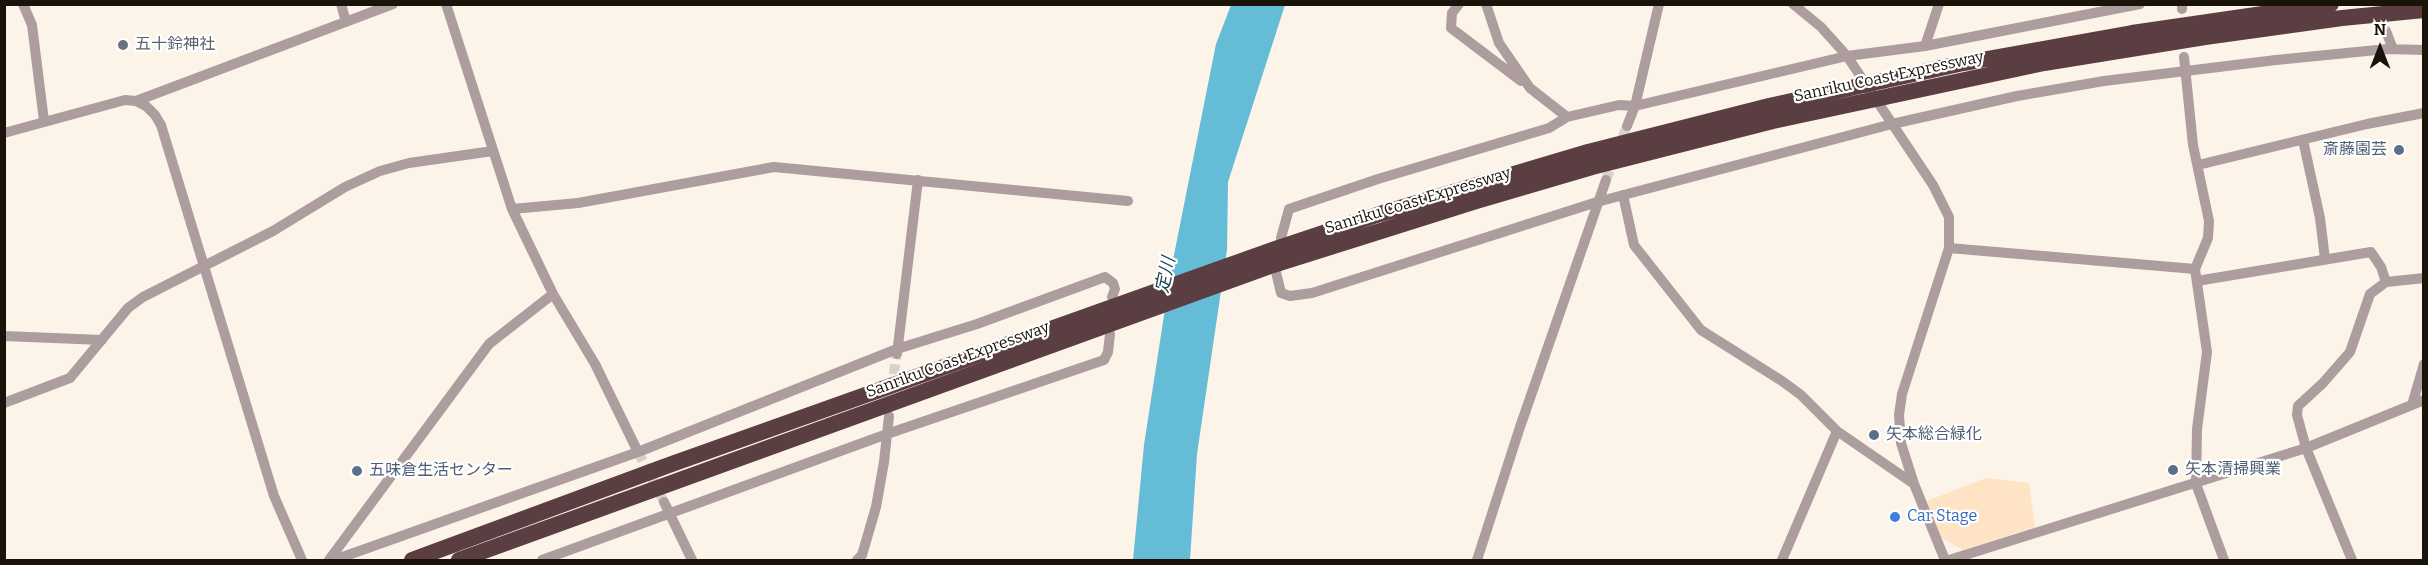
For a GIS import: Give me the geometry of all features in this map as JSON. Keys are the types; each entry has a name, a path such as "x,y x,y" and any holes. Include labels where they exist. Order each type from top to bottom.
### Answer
{"highway":[{"path":"2040,49 2132,27 2247,4"},
{"name":"Sanriku Coast Expressway","path":"1883,88 2040,49 2331,4"},
{"name":"Sanriku Coast Expressway","path":"412,561 669,465 1114,314 1276,256 1391,211 1588,152 1883,88 2205,37 2424,10"},
{"path":"2322,21 2343,27 2406,22 2424,23"},
{"name":"Sanriku Coast Expressway","path":"459,561 1114,314"}],"street":[{"path":"23,4 32,25 44,121"},
{"path":"341,4 346,22"},
{"path":"4,133 116,101 136,101 393,4"},
{"path":"446,4 512,209 553,294 595,364 638,452"},
{"path":"1459,4 1452,13 1451,28 1567,117"},
{"path":"1485,4 1499,43 1530,88"},
{"path":"1627,126 1635,106 1659,4"},
{"path":"1793,4 1821,27 1847,56 1946,206 1950,226 1949,248 1902,394 1899,415 1901,443 1914,484 1947,561 2306,448 2424,400"},
{"path":"1925,46 1939,4"},
{"path":"2140,4 1925,46 1847,56 1635,106 1619,105 1567,117 1549,128 1378,179 1289,209 1276,256 1281,293 1290,296 1312,293 1597,202 1893,124 2039,92 2104,81 2393,49 2424,50"},
{"path":"2386,31 2393,49"},
{"path":"2184,57 2193,145 2209,221 2208,238 2195,269 2207,352 2197,429 2196,484 2224,561"},
{"path":"136,101 146,106 161,125 274,496 302,561"},
{"path":"2198,165 2367,124 2424,113"},
{"path":"2303,140 2320,218 2325,259"},
{"path":"4,403 70,378 128,308 142,297 206,267 273,231 345,187 380,171 429,159 493,151"},
{"path":"512,209 578,203 774,167 1128,201"},
{"path":"897,353 918,180"},
{"path":"1477,561 1520,427 1606,180"},
{"path":"1623,195 1634,245 1692,321 1714,339 1801,395 1837,431 1914,484"},
{"path":"1949,248 2195,269"},
{"path":"2197,281 2371,252 2386,282"},
{"path":"332,561 638,452 897,353 1105,277 1113,283 1114,314 1108,352 1104,360 888,434 542,561"},
{"path":"2352,561 2306,448 2297,415 2298,406 2323,383 2350,352 2370,294 2386,282 2424,278"},
{"path":"332,561 349,531 489,344 553,294"},
{"path":"4,336 102,339"},
{"path":"2412,405 2424,364"},
{"path":"857,561 862,555 876,507 889,416"},
{"path":"1782,561 1837,431"},
{"path":"664,502 692,561"}],"shaded area":[{"path":"1986,478 2029,483 2035,527 1963,550 1940,537 1927,501"}],"water":[{"path":"1231,5 1285,5 1228,182 1227,250 1197,454 1190,560 1133,560 1144,445 1171,270 1216,44"}],"tunnel":[{"path":"1606,180 1627,126"},
{"path":"892,389 896,357"},
{"path":"638,452 664,502"}],"place":[{"name":"五十鈴神社","path":"123,45"},
{"name":"斎藤園芸","path":"2399,150"},
{"name":"矢本総合緑化","path":"1874,435"},
{"name":"矢本清掃興業","path":"2173,470"},
{"name":"五味倉生活センター","path":"357,471"},
{"name":"Car Stage","path":"1895,517"}],"water label":[{"name":"定川","path":"1166,275"}]}
